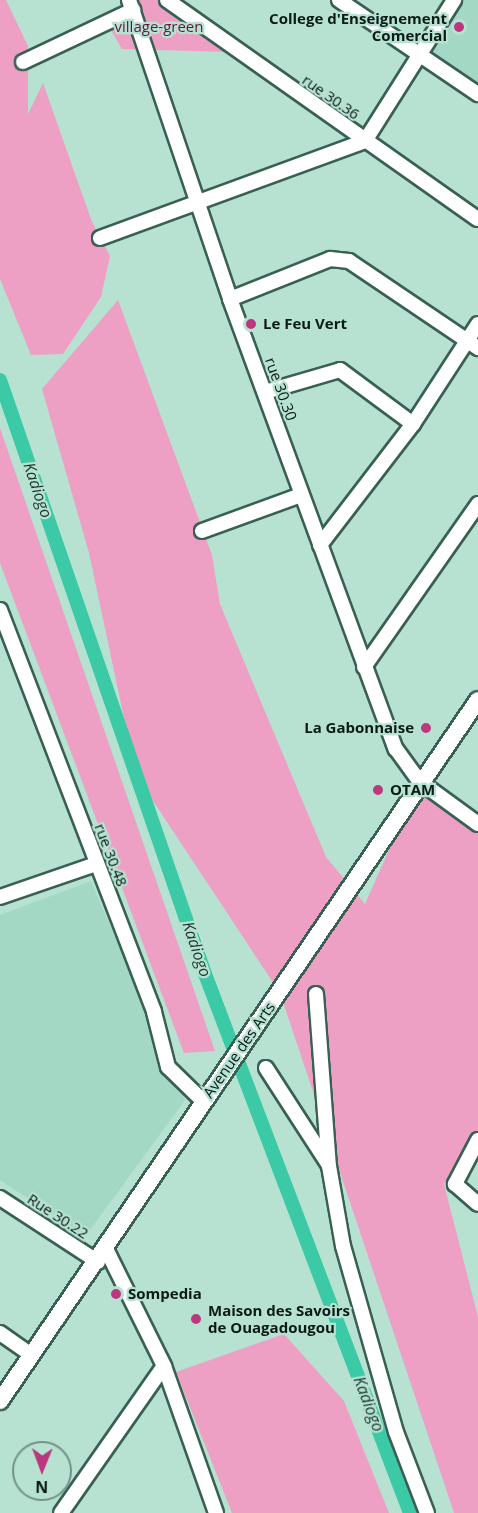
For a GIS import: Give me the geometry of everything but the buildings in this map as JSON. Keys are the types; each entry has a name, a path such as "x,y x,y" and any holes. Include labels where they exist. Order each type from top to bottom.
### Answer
{"street":[{"name":"rue 30.36","path":"166,0 478,219"},
{"path":"339,0 478,94"},
{"path":"100,238 365,141 418,52 454,0"},
{"path":"23,62 131,5"},
{"name":"rue 30.30","path":"131,5 199,201 230,299 396,749 419,781 478,824"},
{"path":"230,299 330,259 349,261 473,344"},
{"path":"320,545 473,344 478,324"},
{"path":"266,392 340,370 413,424"},
{"path":"202,531 301,495"},
{"path":"364,667 478,504"},
{"name":"rue 30.48","path":"0,610 154,1012 168,1067 203,1101"},
{"name":"Avenue des Arts","path":"0,1401 102,1255 419,781 478,700"},
{"path":"0,897 96,864"},
{"path":"316,994 329,1166 349,1268 396,1432 427,1513"},
{"path":"266,1068 329,1166"},
{"path":"478,1140 455,1184 478,1204"},
{"name":"Rue 30.22","path":"0,1198 102,1255"},
{"path":"102,1255 164,1366 216,1513"},
{"path":"0,1333 32,1355"},
{"path":"61,1513 164,1366"}],"shaded area":[{"name":"College d'Enseignement Comercial","path":"458,0 478,0 478,95 421,54"},
{"path":"91,881 185,1100 85,1237 0,1180 0,915"}],"green space":[{"path":"0,0 6,0 28,46 28,114 43,83 92,222 110,256 101,297 63,354 31,355 0,279"},
{"name":"village-green","path":"135,0 161,0 226,45 227,52 122,49 108,25"},
{"path":"118,300 212,555 220,604 326,857 365,904 416,789 478,832 478,1131 444,1184 478,1317 478,1513 454,1513 280,993 136,775 89,553 42,389"},
{"path":"0,428 215,1051 184,1053 0,563"},
{"path":"284,1334 344,1401 389,1513 232,1513 176,1372"}],"waterway":[{"name":"Kadiogo","path":"0,380 205,974 410,1513"}],"place":[{"name":"College d'Enseignement Comercial","path":"459,27"},
{"name":"Le Feu Vert","path":"251,324"},
{"name":"La Gabonnaise","path":"426,728"},
{"name":"OTAM","path":"378,790"},
{"name":"Sompedia","path":"116,1294"},
{"name":"Maison des Savoirs de Ouagadougou","path":"196,1319"}]}
